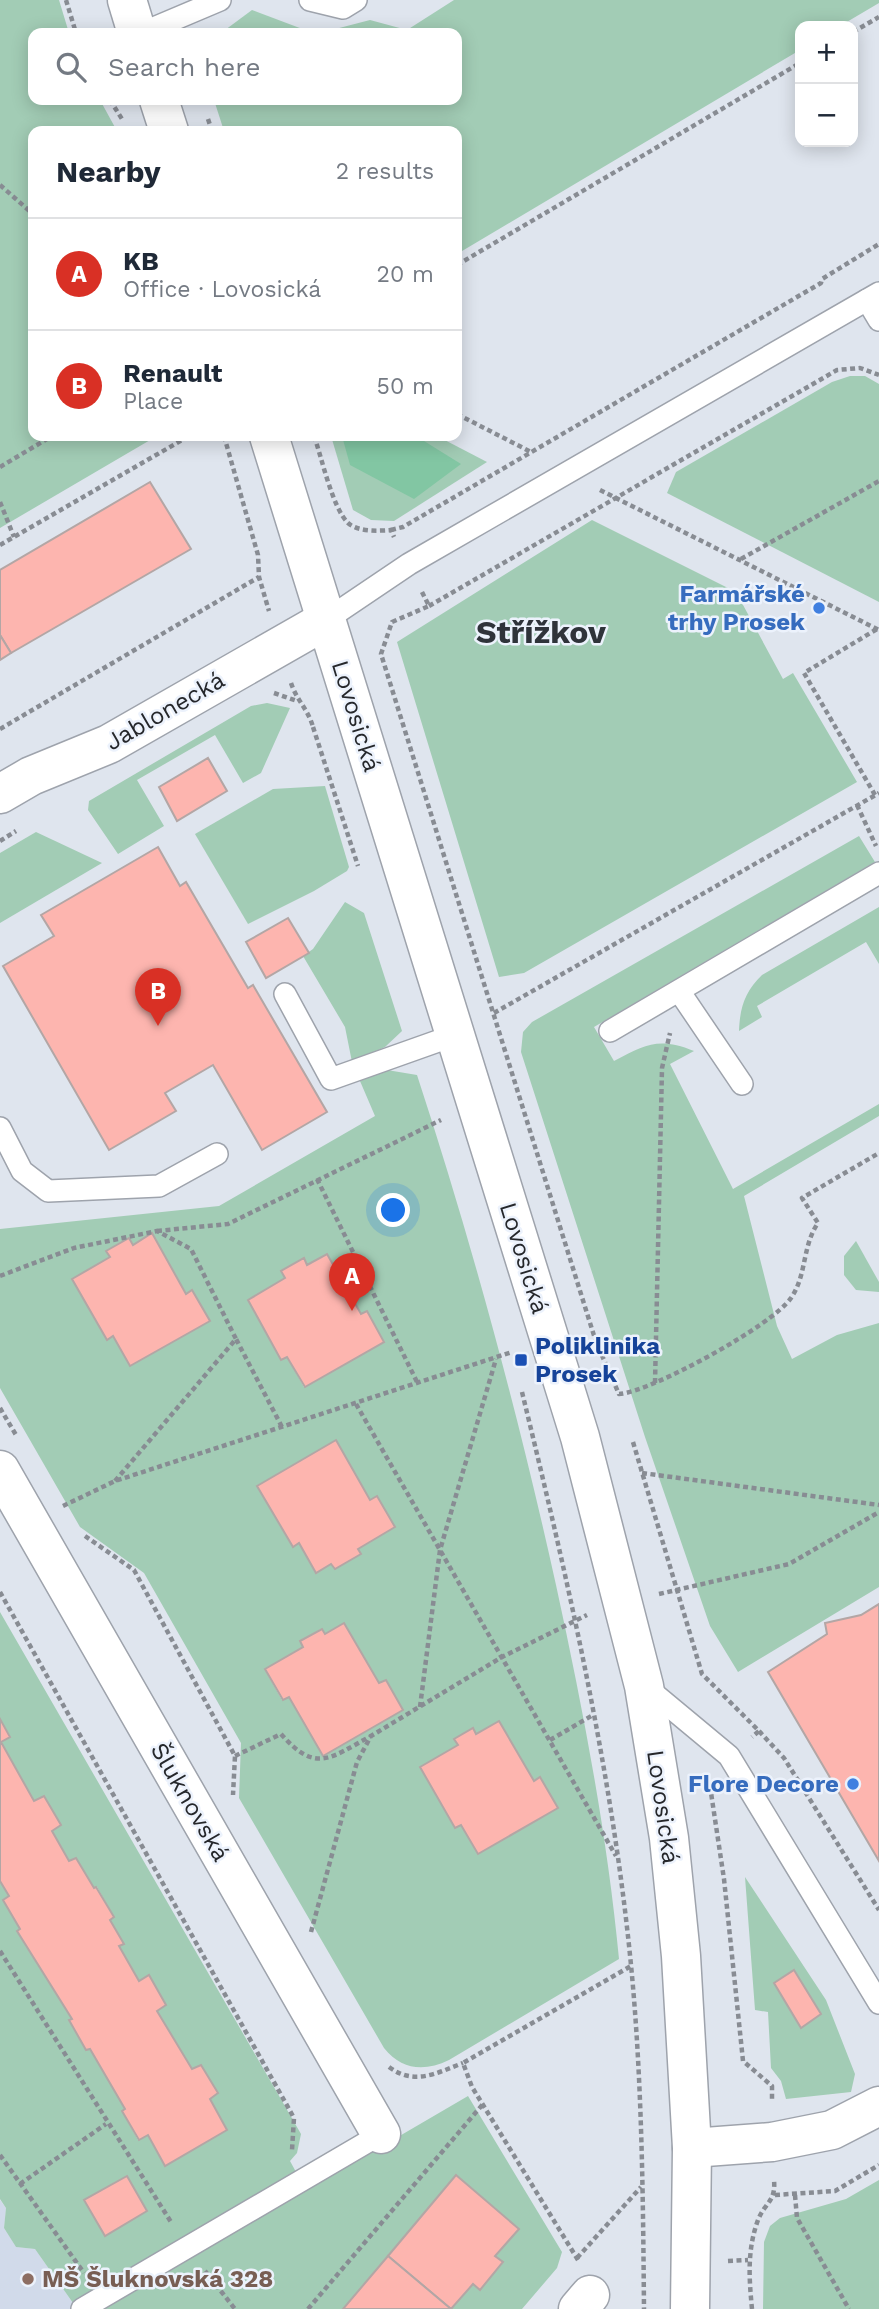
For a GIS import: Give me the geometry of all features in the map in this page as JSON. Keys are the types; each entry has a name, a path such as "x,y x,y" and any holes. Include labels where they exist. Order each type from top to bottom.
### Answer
{"street":[{"path":"127,0 137,28"},
{"path":"161,105 167,126"},
{"name":"Lovosická","path":"271,441 580,1437 644,1686 669,1838 681,1956 692,2148 690,2309"},
{"name":"Jablonecká","path":"0,794 31,776 109,744 326,620"},
{"name":"Šluknovská","path":"0,1470 381,2134"},
{"path":"692,2148 772,2142 832,2130 879,2106"}],"lane":[{"path":"151,28 219,0"},
{"path":"310,0 343,8 356,0"},
{"path":"326,620 409,564 873,296 879,320"},
{"path":"610,1031 879,873"},
{"path":"680,991 742,1084"},
{"path":"285,994 331,1079 455,1035"},
{"path":"0,1128 22,1171 48,1191 159,1186 217,1154"},
{"path":"644,1686 729,1755 879,2003"},
{"path":"91,2303 381,2134"}],"path":[{"path":"66,0 74,28"},
{"path":"858,29 879,17"},
{"path":"462,262 795,66"},
{"path":"0,185 28,210"},
{"path":"316,441 340,512 350,525 373,531 403,527 821,283 822,279 879,244"},
{"path":"879,375 860,368 836,370 429,606 392,622 381,654 596,1342 618,1394 631,1393 655,1384 774,1317 792,1297 811,1234 818,1223 802,1198 879,1153"},
{"path":"462,417 613,497 878,630"},
{"path":"0,467 44,441"},
{"path":"0,545 180,441"},
{"path":"225,441 258,555 259,577 297,701 309,712 313,727 326,722"},
{"path":"740,560 879,481"},
{"path":"0,502 14,537"},
{"path":"391,530 429,606"},
{"path":"0,729 259,577"},
{"path":"494,1013 877,794 804,673 878,630"},
{"path":"857,805 879,853"},
{"path":"655,1384 662,1068 680,991"},
{"path":"0,1276 74,1248 157,1231 228,1224 441,1120"},
{"path":"317,1179 418,1384"},
{"path":"157,1231 191,1249 282,1427"},
{"path":"115,1481 236,1339"},
{"path":"508,1339 516,1365"},
{"path":"64,1517 58,1508 115,1481 512,1352"},
{"path":"420,1708 440,1550 496,1359"},
{"path":"519,1379 577,1619 618,1860 631,1966 642,2186 644,2309"},
{"path":"356,1404 618,1860"},
{"path":"633,1443 702,1674 784,1758 879,1910"},
{"path":"642,1473 879,1505"},
{"path":"235,1756 281,1734 311,1759 324,1760 420,1708 502,1657 577,1619 675,1590 789,1564 879,1512"},
{"path":"81,1534 134,1570 235,1756 232,1806"},
{"path":"0,1592 294,2118 290,2162"},
{"path":"550,1740 593,1715"},
{"path":"752,2309 748,2260 759,2218 775,2195 772,2086 743,2061 724,1879 709,1777 729,1755 759,1731"},
{"path":"302,1928 309,1939 357,1762 371,1736"},
{"path":"0,1951 106,2124 177,2231"},
{"path":"382,2063 410,2078 429,2076 463,2063 631,1966"},
{"path":"463,2063 483,2104 577,2259 585,2290"},
{"path":"308,2309 483,2104"},
{"path":"20,2184 106,2124"},
{"path":"0,2155 91,2303"},
{"path":"775,2195 835,2190 879,2165"},
{"path":"577,2259 642,2186"},
{"path":"795,2195 797,2218 849,2309"}],"shaded area":[{"name":"MŠ Šluknovská 328","path":"0,2200 6,2208 4,2228 16,2247 35,2249 77,2309 0,2309"}],"green space":[{"path":"0,0 59,0 67,28 28,28 28,105 103,105 114,126 28,126 28,441 148,441 0,528"},
{"path":"454,0 879,0 879,3 848,21 795,21 795,53 462,251 462,126 222,126 216,105 462,105 462,28 410,28"},
{"path":"252,10 300,28 228,28"},
{"path":"370,20 400,28 339,28"},
{"path":"850,376 865,376 879,384 879,602 667,493 676,472 832,382"},
{"path":"332,441 447,441 487,462 394,521 371,520 353,510"},
{"path":"343,441 424,441 461,464 414,499 350,465"},
{"path":"592,520 736,592 783,679 793,673 857,782 524,973 499,977 397,642"},
{"path":"267,703 290,708 261,773 243,783 215,735 137,780 164,826 118,854 88,810 89,801 251,706"},
{"path":"325,786 349,867 347,871 248,924 195,834 273,789"},
{"path":"36,832 102,863 0,923 0,853"},
{"path":"859,836 875,862 594,1027 614,1061 653,1044 671,1044 694,1051 670,1064 733,1189 879,1104 879,1116 744,1196 777,1326 792,1359 837,1335 879,1323 879,1587 738,1672 710,1626 645,1437 521,1052 523,1032 532,1022"},
{"path":"345,902 364,913 402,1031 385,1047 352,1062 345,1027 303,956 313,949"},
{"path":"879,907 879,964 866,942 757,1006 762,1017 739,1031 744,1000 762,975"},
{"path":"387,1070 417,1075 457,1201 526,1456 576,1678 608,1865 619,1959 449,2060 422,2067 398,2061 384,2048 239,1798 241,1743 144,1573 80,1527 0,1388 0,1229 219,1206 375,1116 360,1081","holes":["152,1234 186,1294 192,1290 210,1321 130,1366 113,1336 107,1339 110,1257 107,1252 133,1245","327,1254 361,1314 367,1311 384,1342 304,1387 287,1357 281,1360 248,1300 285,1278 282,1271 303,1259 307,1265","336,1440 370,1500 358,1549 361,1554 335,1569 331,1564 316,1573 299,1543 292,1546 257,1486","344,1623 379,1683 386,1680 403,1710 323,1756 289,1697 282,1700 265,1670 303,1647 300,1641 321,1629 325,1634","499,1722 534,1781 540,1778 558,1808 478,1854 461,1825 455,1828 420,1767 458,1745 454,1739 472,1728 476,1734"]},
{"path":"856,1241 879,1282 879,1292 856,1290 844,1275 844,1256"},
{"path":"0,1612 301,2134 297,2153 290,2161 296,2172 73,2303 35,2249 16,2247 4,2228 6,2208 0,2199 0,1881 9,1896 20,1929 18,1932 72,2019 69,2021 86,2050 90,2049 125,2109 122,2111 138,2140 148,2135 166,2165 227,2129 210,2099 217,2092 201,2065 192,2069 157,2011 166,2005 149,1976 139,1981 119,1946 123,1944 110,1920 114,1917 97,1887 94,1888 76,1858 69,1861 52,1831 61,1825 44,1796 34,1801 1,1742 10,1736 0,1719","holes":["127,2176 147,2210 105,2235 85,2200"]},
{"path":"745,1877 826,2000 855,2074 851,2092 786,2099 781,2081 771,2068 768,2012 755,2010","holes":["794,1971 821,2014 801,2027 774,1983"]},
{"path":"468,2096 562,2252 557,2268 522,2309 451,2309 473,2284 480,2289 503,2263 495,2256 519,2229 343,2309 103,2309"},
{"path":"879,2180 879,2309 763,2309 764,2242 770,2226 780,2218 846,2199"}],"building":[{"path":"150,482 191,549 11,653 0,635 0,570"},
{"path":"0,635 11,653 0,660"},
{"path":"208,758 227,791 177,821 159,787"},
{"path":"158,847 180,886 186,882 248,988 253,985 327,1112 262,1150 213,1065 165,1093 176,1111 109,1150 3,966 54,936 41,915"},
{"path":"288,918 309,953 266,978 246,942"},
{"path":"152,1233 186,1294 192,1290 210,1321 130,1366 113,1336 107,1340 72,1279 110,1257 106,1251 129,1238 133,1245"},
{"path":"327,1254 361,1314 367,1311 384,1342 305,1387 287,1357 281,1360 248,1300 285,1278 281,1271 304,1258 307,1265"},
{"path":"336,1440 370,1500 377,1496 395,1527 358,1549 361,1554 335,1569 331,1564 316,1573 299,1543 293,1547 257,1486"},
{"path":"879,1604 879,1861 768,1672 827,1634 825,1623 861,1615"},
{"path":"344,1623 379,1683 386,1680 403,1710 323,1756 289,1697 283,1700 265,1669 303,1647 300,1641 322,1629 325,1634"},
{"path":"0,1719 10,1737 1,1742 34,1801 44,1796 61,1825 52,1831 69,1861 76,1858 114,1917 110,1920 124,1944 119,1946 139,1981 149,1975 166,2005 157,2011 192,2069 201,2065 218,2093 210,2099 227,2130 165,2166 148,2135 139,2140 122,2111 125,2109 90,2049 86,2050 69,2020 72,2019 17,1931 20,1929 3,1900 9,1896 0,1881"},
{"path":"499,1721 534,1781 540,1777 558,1808 478,1854 461,1825 455,1828 420,1767 458,1745 454,1739 473,1728 476,1734"},
{"path":"794,1970 821,2014 801,2028 774,1983"},
{"path":"456,2175 519,2229 495,2256 503,2262 480,2290 473,2284 451,2309 388,2256"},
{"path":"127,2176 147,2211 105,2236 84,2200"},
{"path":"388,2256 451,2309 343,2309"}],"place":[{"name":"Farmářské trhy Prosek","path":"819,608"},
{"name":"Renault","path":"158,1026"},
{"name":"KB","path":"352,1311"},
{"name":"Poliklinika Prosek","path":"521,1360"},
{"name":"Flore Decore","path":"853,1784"},
{"name":"MŠ Šluknovská 328","path":"28,2279"}],"district":[{"name":"Střížkov","path":"541,632"}]}
